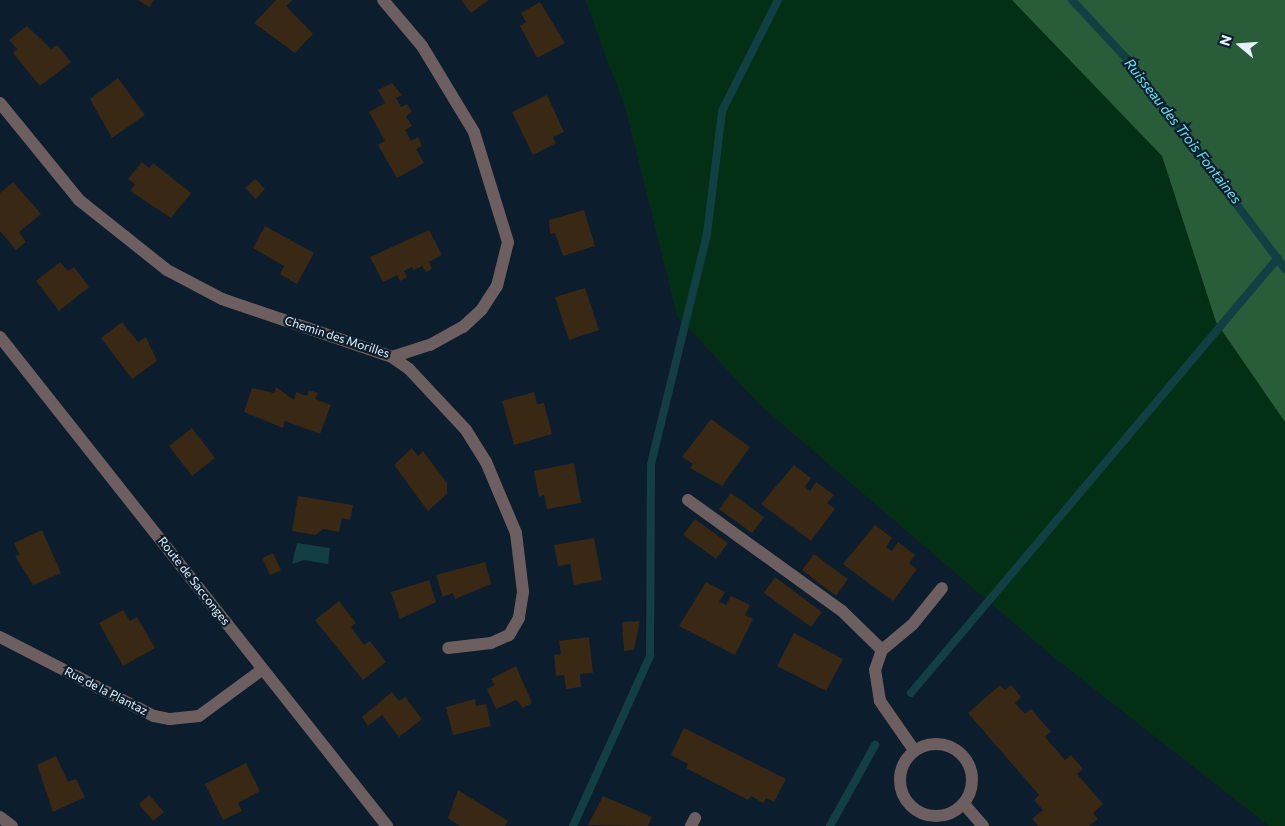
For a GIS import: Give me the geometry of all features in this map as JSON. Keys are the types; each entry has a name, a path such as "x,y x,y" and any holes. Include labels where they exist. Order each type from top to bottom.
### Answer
{"street":[{"name":"Chemin des Morilles","path":"0,103 79,200 167,270 222,299 392,357 430,345 463,327 482,309 497,286 508,242 474,132 422,46 383,0"},
{"name":"Route de Sacconges","path":"0,337 387,826"},
{"path":"392,357 409,369 466,430 486,462 516,533 523,592 519,618 509,635 492,643 448,648"},
{"path":"688,500 842,611 882,650"},
{"path":"914,750 880,701 875,670 882,650 913,624 942,588"},
{"name":"Rue de la Plantaz","path":"0,637 154,716 170,719 200,716 263,669"},
{"path":"931,744 948,745 963,755 972,770 972,788 964,804 950,814 932,817 909,804 899,781 903,764 914,750 931,744"},
{"path":"964,804 982,826"},
{"path":"0,817 12,826"}],"green space":[{"path":"585,0 1012,0 1162,156 1216,322 1285,422 1285,826 1269,826 1052,656 759,404 677,316 626,110"},
{"path":"1012,0 1285,0 1285,422 1216,322 1162,156"}],"shaded area":[{"path":"297,543 330,548 328,564 304,560 292,564"}],"building":[{"path":"138,0 154,0 149,7"},
{"path":"276,0 292,0 286,6 313,34 295,53 254,23"},
{"path":"461,0 489,0 471,13"},
{"path":"540,2 565,43 537,58 520,26 526,22 521,13"},
{"path":"27,26 51,49 57,45 71,62 40,86 13,53 17,49 9,40"},
{"path":"118,78 145,115 112,138 90,99"},
{"path":"392,83 402,95 396,98 401,107 407,104 412,112 406,116 412,126 405,130 411,141 418,137 422,146 416,149 424,163 397,178 378,145 385,141 369,112 385,103 378,90"},
{"path":"547,95 564,132 553,137 556,143 533,155 512,112"},
{"path":"142,162 149,168 153,163 191,193 171,218 130,191 135,184 128,179"},
{"path":"255,179 265,189 256,199 245,188"},
{"path":"13,182 41,214 19,232 26,242 16,250 0,231 0,193"},
{"path":"584,210 595,246 563,256 555,233 550,234 549,220"},
{"path":"265,226 314,253 297,284 280,274 284,266 253,248"},
{"path":"429,230 442,255 429,262 432,269 426,272 422,266 414,270 412,267 404,271 407,277 400,281 397,275 383,282 370,257"},
{"path":"60,262 68,271 74,267 89,287 59,311 36,281"},
{"path":"585,288 599,330 569,340 555,297"},
{"path":"122,322 138,342 146,337 157,361 132,379 101,338"},
{"path":"276,387 294,400 296,392 307,396 309,390 318,393 315,399 331,405 320,434 285,421 283,428 244,412 252,388 274,393"},
{"path":"534,392 537,404 544,403 552,434 514,445 502,401"},
{"path":"711,419 750,447 722,486 690,468 693,464 682,457"},
{"path":"192,428 215,458 192,476 169,446"},
{"path":"412,448 418,456 423,451 447,483 447,494 428,511 394,465"},
{"path":"574,463 581,503 547,509 544,495 539,497 534,471"},
{"path":"794,465 811,478 805,487 810,491 816,482 834,495 827,503 835,509 811,541 761,504"},
{"path":"731,493 764,517 752,533 719,509"},
{"path":"298,496 353,505 350,520 342,518 339,532 323,529 315,535 292,531"},
{"path":"695,519 728,543 716,559 683,535"},
{"path":"875,525 892,538 886,547 892,551 898,542 915,555 909,563 917,569 893,601 843,564"},
{"path":"42,530 61,573 33,585 15,556 20,555 14,543"},
{"path":"594,538 602,580 574,585 570,564 558,566 554,545"},
{"path":"273,553 281,570 270,575 262,558"},
{"path":"814,554 848,579 836,596 802,570"},
{"path":"485,562 491,584 455,599 453,593 443,597 436,575"},
{"path":"775,577 822,612 811,627 764,593"},
{"path":"429,580 436,602 400,619 391,592"},
{"path":"706,582 725,592 719,602 726,605 731,596 750,605 745,615 753,619 735,655 679,626"},
{"path":"339,601 356,623 351,627 364,645 370,641 386,662 363,680 315,620"},
{"path":"123,610 130,621 137,617 155,648 123,666 99,623"},
{"path":"640,621 634,650 624,651 622,622"},
{"path":"794,633 843,659 826,691 777,666"},
{"path":"589,637 593,673 580,674 581,687 566,689 564,675 556,676 554,655 561,654 559,641"},
{"path":"516,666 532,703 523,708 516,700 496,709 487,689 495,685 491,679"},
{"path":"1000,685 1005,690 1011,685 1021,697 1015,703 1025,714 1031,709 1051,732 1045,737 1065,760 1071,755 1083,769 1077,774 1103,804 1093,813 1098,819 1089,826 1038,826 1032,819 1043,810 1034,800 1039,795 968,713"},
{"path":"392,692 399,701 405,697 422,719 399,737 382,715 368,726 362,717"},
{"path":"475,699 476,706 486,704 491,726 453,735 446,707"},
{"path":"684,728 786,779 774,802 766,798 763,803 751,796 748,800 686,768 688,764 671,755"},
{"path":"56,756 68,782 76,779 85,797 53,812 37,765"},
{"path":"246,763 260,791 238,803 242,811 223,820 205,784"},
{"path":"458,790 508,821 505,826 460,826 448,818"},
{"path":"149,795 164,812 153,821 139,804"},
{"path":"603,796 652,817 648,826 588,825"}],"waterway":[{"path":"573,826 650,656 651,464 707,234 722,111 778,0"},
{"name":"Ruisseau des Trois Fontaines","path":"1072,0 1127,59 1285,269"},
{"path":"911,693 1278,258"},
{"path":"830,826 875,745"}]}
